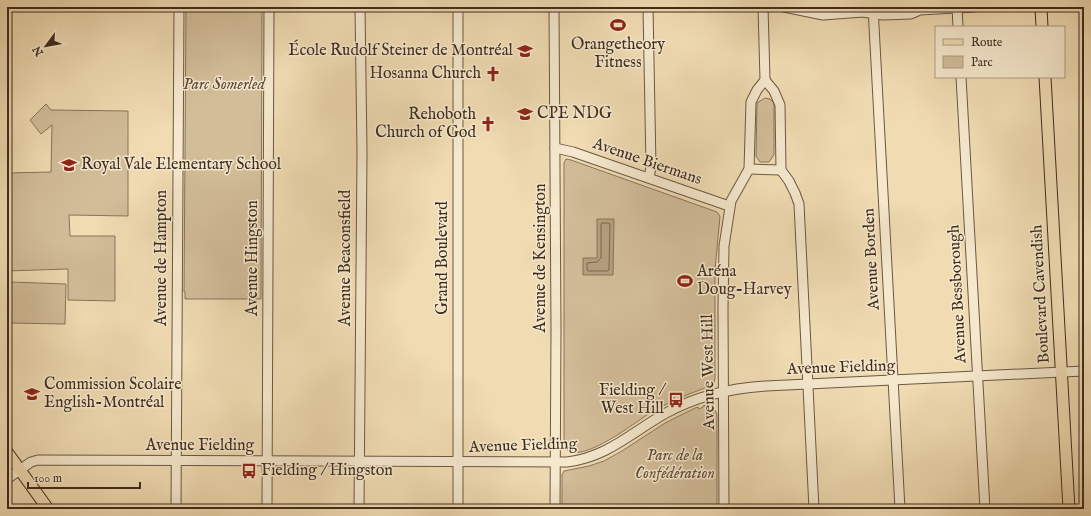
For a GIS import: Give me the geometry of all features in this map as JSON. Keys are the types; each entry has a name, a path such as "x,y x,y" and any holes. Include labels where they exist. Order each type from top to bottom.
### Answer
{"main road":[{"path":"1041,7 1042,26"},
{"name":"Boulevard Cavendish","path":"1045,78 1069,509"},
{"path":"7,452 48,509"}],"street":[{"name":"Avenue de Hampton","path":"176,509 179,7"},
{"name":"Avenue Hingston","path":"267,509 269,7"},
{"name":"Avenue Beaconsfield","path":"359,509 362,159 360,7"},
{"name":"Grand Boulevard","path":"458,7 458,509"},
{"name":"Avenue de Kensington","path":"554,7 555,509"},
{"path":"648,7 649,178"},
{"path":"763,7 765,80 774,91 780,105 781,170 789,181 799,204 814,509"},
{"path":"784,7 823,14 873,10 883,15 911,14 920,10 974,7"},
{"path":"957,7 958,26"},
{"name":"Avenue Borden","path":"873,10 900,509"},
{"name":"Avenue Bessborough","path":"961,78 985,509"},
{"name":"Avenue West Hill","path":"724,509 723,262 729,206 749,169 750,102 765,80"},
{"name":"Avenue Biermans","path":"555,148 573,152 729,206"},
{"path":"749,169 781,170"},
{"name":"Avenue Fielding","path":"7,479 31,462 38,460 556,463 580,460 602,453 616,446 672,410 724,391 762,386 1084,371"}],"green space":[{"name":"Parc Somerled","path":"189,8 259,8 262,11 261,299 185,299 186,11"},
{"path":"765,98 770,99 774,103 774,155 769,162 760,162 756,156 757,103"},
{"path":"46,104 51,110 128,111 128,216 69,215 70,236 115,236 115,301 68,300 68,269 7,271 7,173 51,172 52,125 41,134 30,120"},
{"name":"Parc de la Confédération","path":"566,159 717,212 720,216 715,270 714,383 679,398 678,395 674,397 675,400 650,413 606,442 580,452 570,452 564,446 564,163"},
{"path":"10,282 66,284 65,324 9,323"},
{"name":"Parc de la Confédération","path":"708,405 713,407 717,414 717,509 562,509 562,475 564,471 589,466 604,461 665,423 695,408 698,407 699,409"}],"water":[{"path":"597,219 614,219 613,275 583,275 583,258 597,258"}],"place":[{"name":"Orangetheory Fitness","path":"618,25"},
{"name":"École Rudolf Steiner de Montréal","path":"525,51"},
{"name":"Hosanna Church","path":"493,74"},
{"name":"CPE NDG","path":"525,114"},
{"name":"Rehoboth Church of God","path":"488,124"},
{"name":"Royal Vale Elementary School","path":"69,165"},
{"name":"Aréna Doug-Harvey","path":"685,281"},
{"name":"Commission Scolaire English-Montréal","path":"32,394"},
{"name":"Fielding / West Hill","path":"676,400"},
{"name":"Fielding / Hingston","path":"249,471"}]}
